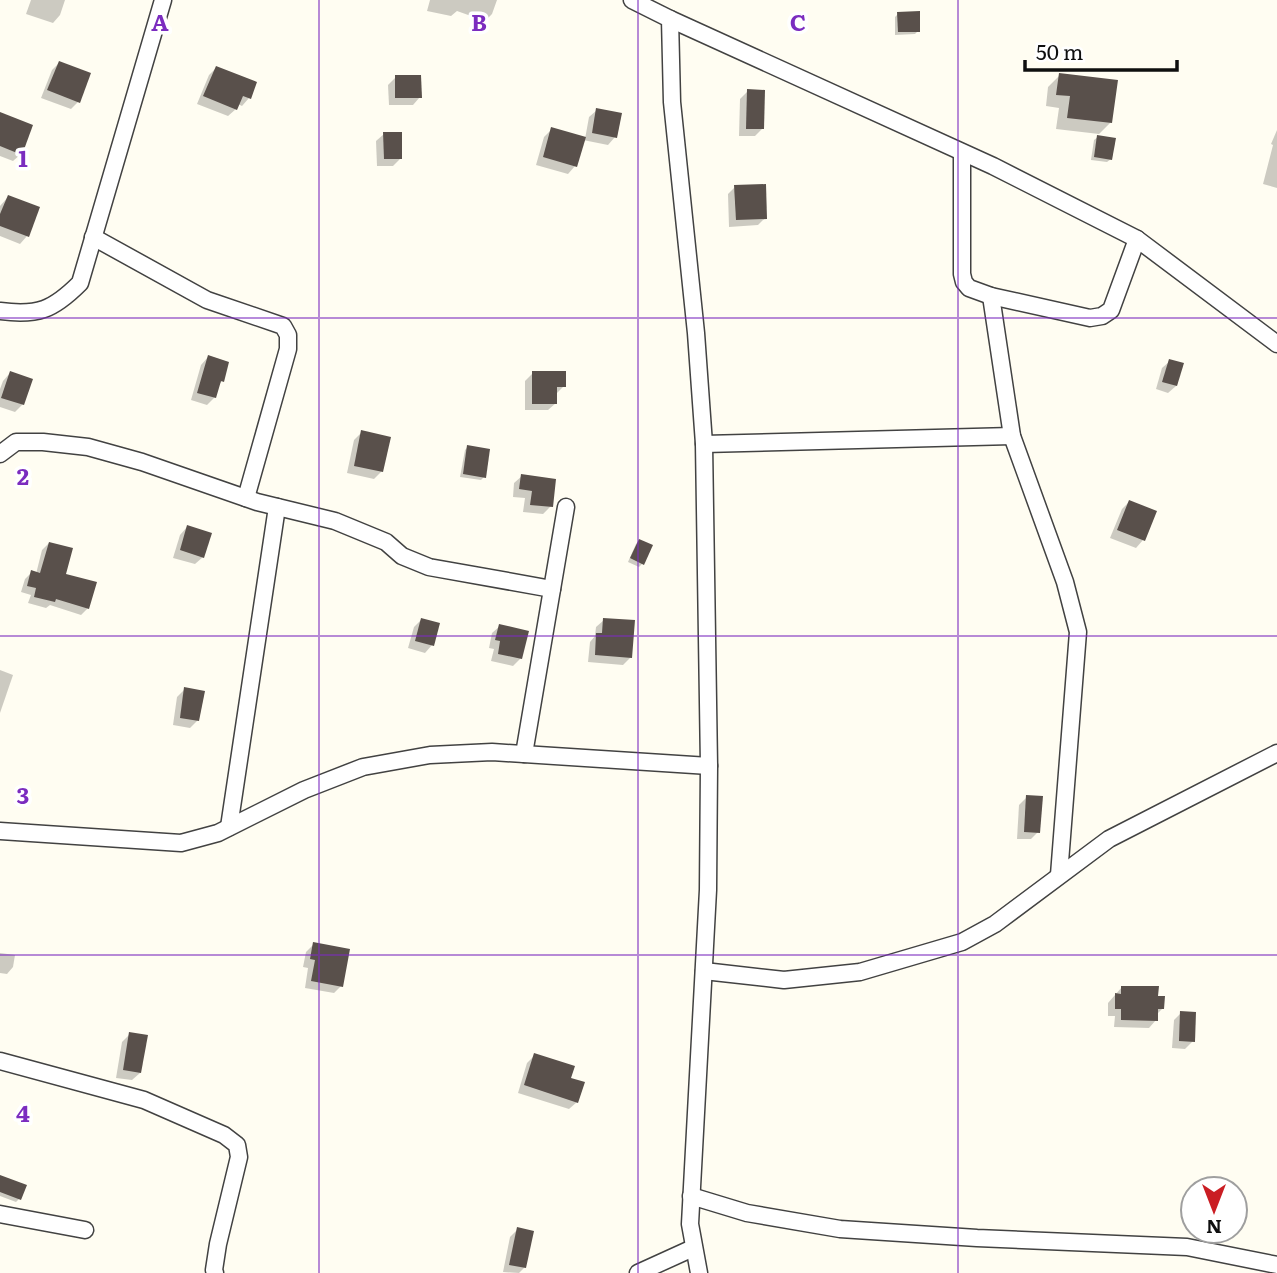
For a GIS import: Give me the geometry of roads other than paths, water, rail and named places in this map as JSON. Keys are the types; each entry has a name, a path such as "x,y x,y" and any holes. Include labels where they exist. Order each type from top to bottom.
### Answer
{"street":[{"path":"0,312 18,314 43,311 63,300 80,284 163,0"},
{"path":"632,0 993,166 1137,239 1277,344"},
{"path":"670,19 672,102 696,333 704,444 709,766 708,890 690,1224 699,1273"},
{"path":"962,153 963,277 969,288 991,296 1090,318 1102,316 1111,310 1137,239"},
{"path":"93,237 207,300 283,326 288,335 288,349 246,498"},
{"path":"991,296 1012,436 1065,582 1078,632 1059,875"},
{"path":"704,444 1012,436"},
{"path":"0,454 16,442 88,447 142,462 246,498 335,521 386,542 402,556 429,567 552,589"},
{"path":"229,827 278,507"},
{"path":"524,754 566,507"},
{"path":"0,831 181,843 218,833 304,790 363,767 430,755 492,752 709,766"},
{"path":"704,971 784,980 860,972 962,942 995,924 1109,839 1277,753"},
{"path":"0,1061 144,1100 224,1135 237,1145 239,1157 218,1244 215,1273"},
{"path":"691,1196 756,1216 840,1229 1187,1247 1277,1265"},
{"path":"0,1214 85,1230"},
{"path":"638,1273 693,1248"}]}
